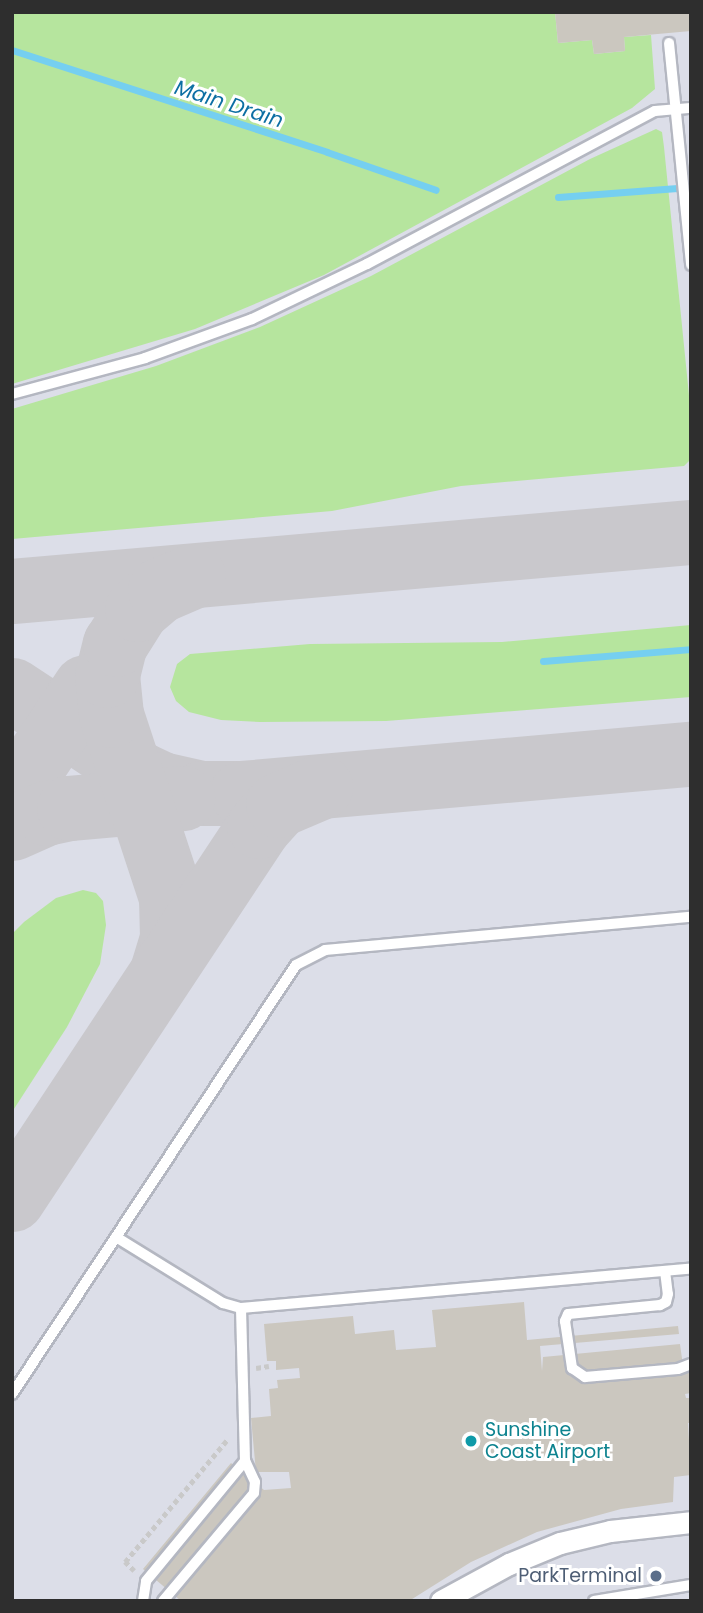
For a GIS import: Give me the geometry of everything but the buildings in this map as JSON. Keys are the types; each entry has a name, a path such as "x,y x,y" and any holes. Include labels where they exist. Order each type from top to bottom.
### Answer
{"street":[{"path":"441,1601 509,1564 560,1543 610,1531 691,1522"}],"lane":[{"path":"669,43 691,265"},
{"path":"12,394 145,358 252,319 367,264 655,111 691,108"},
{"path":"12,1394 285,979 306,959 325,950 691,917"},
{"path":"116,1237 223,1303 241,1308 691,1269"},
{"path":"665,1271 668,1294 666,1302 660,1305 568,1314 565,1321 572,1368 585,1377 678,1369 691,1364"},
{"path":"163,1601 254,1493 255,1482 245,1461 241,1308"},
{"path":"143,1601 146,1581 245,1461"},
{"path":"594,1601 691,1585"}],"path":[{"path":"243,1370 269,1366"},
{"path":"138,1574 125,1562 234,1431"}],"shaded area":[{"name":"Sunshine Coast Airport","path":"12,12 691,12 691,1601 12,1601"}],"green space":[{"path":"12,12 555,12 558,43 592,40 594,54 625,51 624,37 651,35 655,89 632,108 324,275 195,329 12,384"},
{"path":"656,129 662,132 664,147 691,415 691,459 684,466 461,486 332,511 12,539 12,409 156,366 260,327 371,276 590,159"},
{"path":"691,625 691,697 386,721 260,722 221,720 189,712 176,701 170,687 177,664 190,654 310,644 502,642"},
{"path":"83,890 96,893 103,901 106,925 100,964 67,1027 12,1112 12,934 56,898"}],"waterway":[{"name":"Main Drain","path":"12,50 436,190"},
{"name":"Main Drain","path":"558,197 691,187"},
{"path":"543,661 691,649"}],"taxiway":[{"path":"12,591 691,532"},
{"path":"162,971 172,938 171,897 111,715 107,675 115,644 137,609 160,590 193,576"},
{"path":"12,797 85,687"},
{"path":"12,690 140,774 161,784 201,793 242,793 691,754"},
{"path":"12,1199 259,826 278,805 320,787"},
{"path":"12,828 46,813 69,808 183,798"}],"place":[{"name":"Sunshine Coast Airport","path":"471,1441"},
{"name":"ParkTerminal","path":"656,1576"}]}
